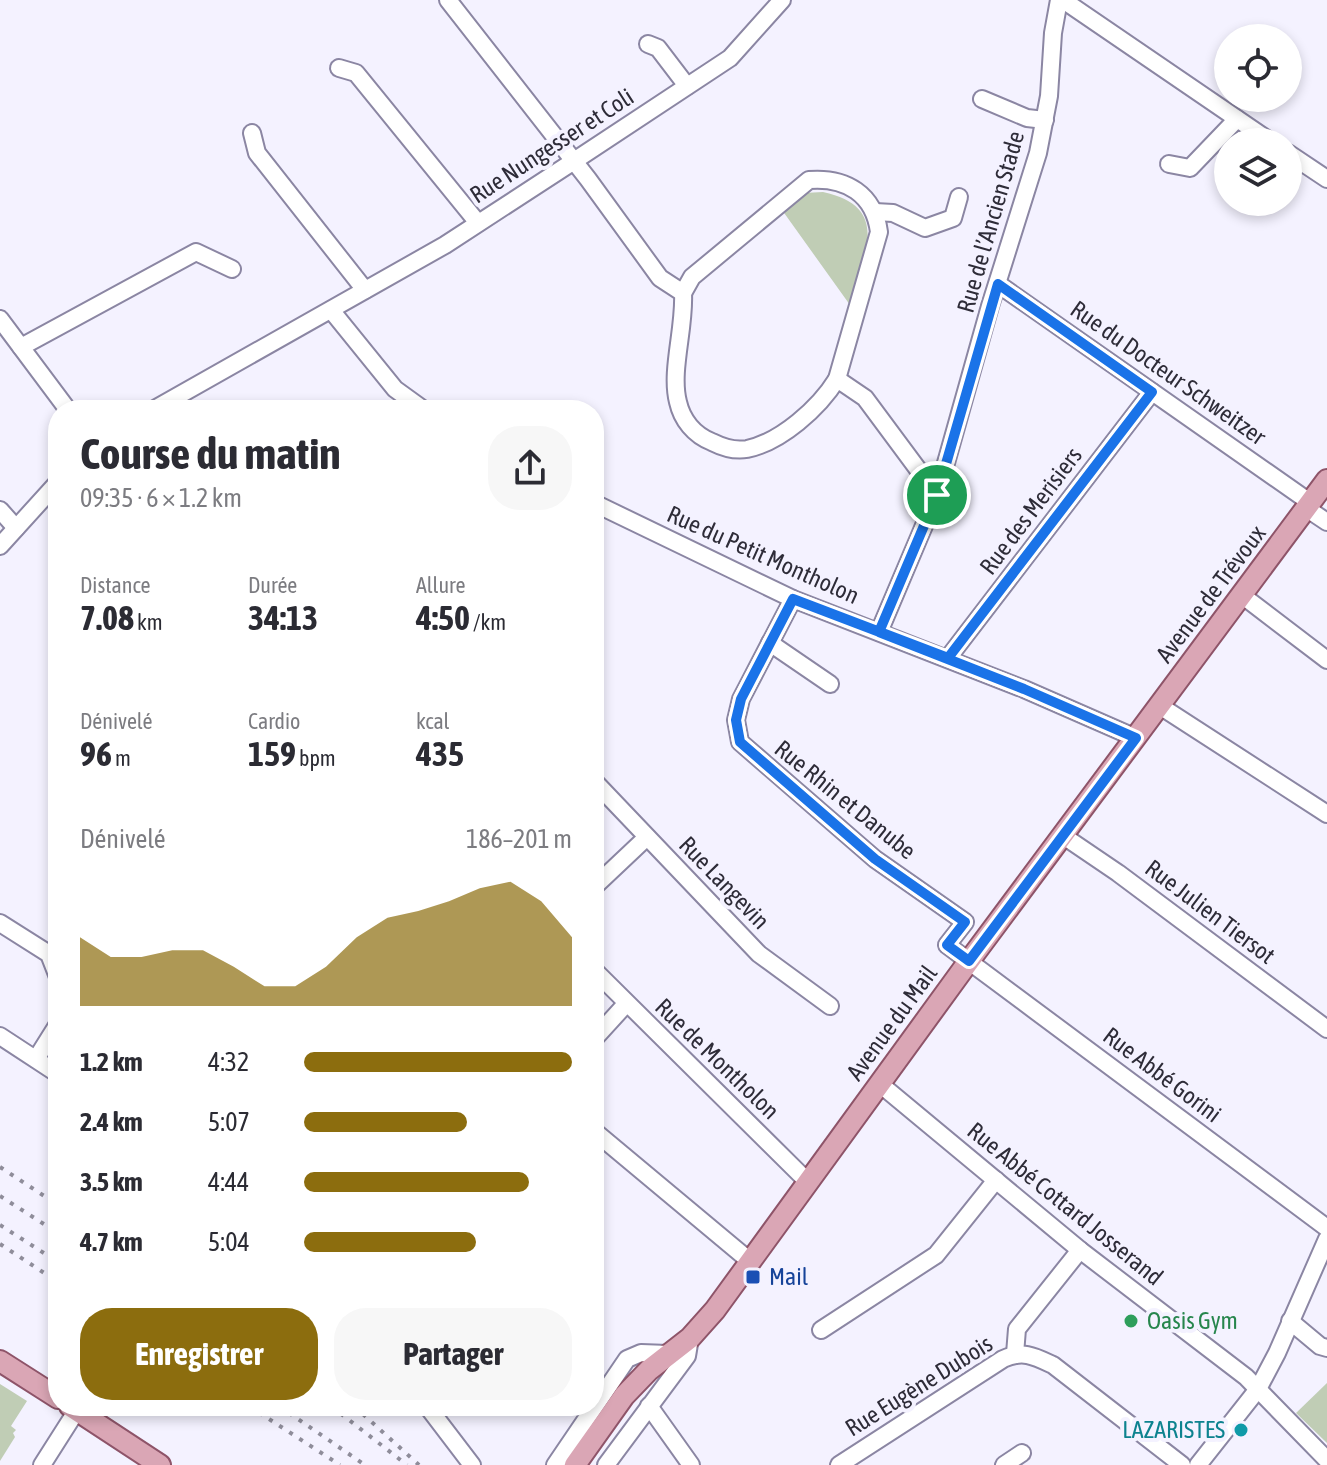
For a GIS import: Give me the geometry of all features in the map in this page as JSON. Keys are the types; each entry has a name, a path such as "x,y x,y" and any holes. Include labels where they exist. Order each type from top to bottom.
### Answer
{"main road":[{"name":"Avenue de Trévoux","path":"1136,738 1327,480"},
{"name":"Avenue du Mail","path":"575,1465 624,1396 668,1354 690,1338 715,1310 1136,738"},
{"path":"0,1361 48,1392"},
{"path":"85,1416 160,1465"}],"street":[{"name":"Rue Nungesser et Coli","path":"171,400 365,290 574,161 730,58 782,0"},
{"path":"1061,0 1250,128"},
{"name":"Rue de l’Ancien Stade","path":"879,632 937,495 1038,153 1061,0"},
{"path":"456,2 660,278 683,293"},
{"path":"648,44 658,48 687,86"},
{"path":"339,68 356,73 478,223"},
{"path":"982,99 1027,118 1045,120"},
{"path":"1169,164 1190,168 1237,119"},
{"path":"252,133 257,153 365,290"},
{"path":"1302,162 1327,179"},
{"path":"809,180 841,183 869,200 875,212 879,232 837,379 827,396 789,428 763,444 744,450 721,447 705,440 683,417 675,384 684,316 683,293 692,277 809,180"},
{"path":"875,212 893,213 925,228 953,218 959,197"},
{"path":"21,347 196,252 232,269"},
{"name":"Rue du Docteur Schweitzer","path":"998,284 1152,392 1327,522"},
{"path":"331,310 395,389 410,400"},
{"path":"0,319 61,400"},
{"path":"837,379 865,398 937,495"},
{"name":"Rue des Merisiers","path":"948,658 1152,392"},
{"path":"0,546 48,493"},
{"name":"Rue du Petit Montholon","path":"604,508 793,599 948,658 1136,738"},
{"path":"0,510 16,528"},
{"path":"1243,596 1327,660"},
{"name":"Rue Rhin et Danube","path":"793,599 741,699 736,720 740,742 875,859 965,922 947,945 969,961"},
{"path":"770,643 830,684"},
{"path":"1160,706 1327,814"},
{"name":"Rue Langevin","path":"604,792 759,954 830,1006"},
{"name":"Rue Julien Tiersot","path":"1062,835 1118,873 1327,1029"},
{"path":"604,878 647,837"},
{"path":"0,923 48,953"},
{"name":"Rue Abbé Gorini","path":"969,961 1327,1228"},
{"name":"Rue de Montholon","path":"604,981 808,1182"},
{"path":"604,1028 626,1004"},
{"path":"0,1036 48,1067"},
{"path":"36,1059 48,1040"},
{"name":"Rue Abbé Cottard Josserand","path":"880,1084 1080,1250 1258,1389 1327,1460"},
{"path":"604,1139 751,1262"},
{"path":"821,1330 936,1255 996,1180"},
{"path":"1198,1465 1258,1389 1327,1239"},
{"path":"1015,1354 1017,1329 1080,1250"},
{"path":"1290,1321 1320,1346 1327,1348"},
{"name":"Avenue du Mail","path":"606,1465 687,1356 690,1338"},
{"path":"604,1393 627,1359 641,1353 668,1354"},
{"name":"Rue Eugène Dubois","path":"839,1465 1015,1354 1030,1354 1053,1365 1182,1465"},
{"path":"649,1406 691,1465"},
{"path":"42,1465 69,1416"},
{"path":"435,1416 472,1465"},
{"path":"555,1465 588,1416"},
{"path":"1004,1465 1022,1453"}],"green space":[{"path":"823,192 845,199 859,209 866,221 866,252 850,305 782,210 804,193"},
{"path":"1327,1383 1327,1443 1296,1413"},
{"path":"0,1384 27,1401 11,1426 16,1430 13,1433 15,1437 0,1461"}],"railway":[{"path":"0,1167 48,1198"},
{"path":"0,1196 48,1227"},
{"path":"0,1225 48,1256"},
{"path":"0,1244 48,1275"},
{"path":"264,1416 340,1465"},
{"path":"294,1416 365,1465"},
{"path":"344,1416 407,1465"},
{"path":"365,1416 419,1465"}],"place":[{"name":"Mail","path":"753,1277"},
{"name":"Oasis Gym","path":"1131,1321"},
{"name":"LAZARISTES","path":"1241,1430"}],"route":[{"path":"937,495 879,632 1024,689 1136,738 969,961 947,945 965,922 875,859 740,742 736,720 741,699 793,599 879,632 948,658 1152,392 998,284 937,495"}]}
